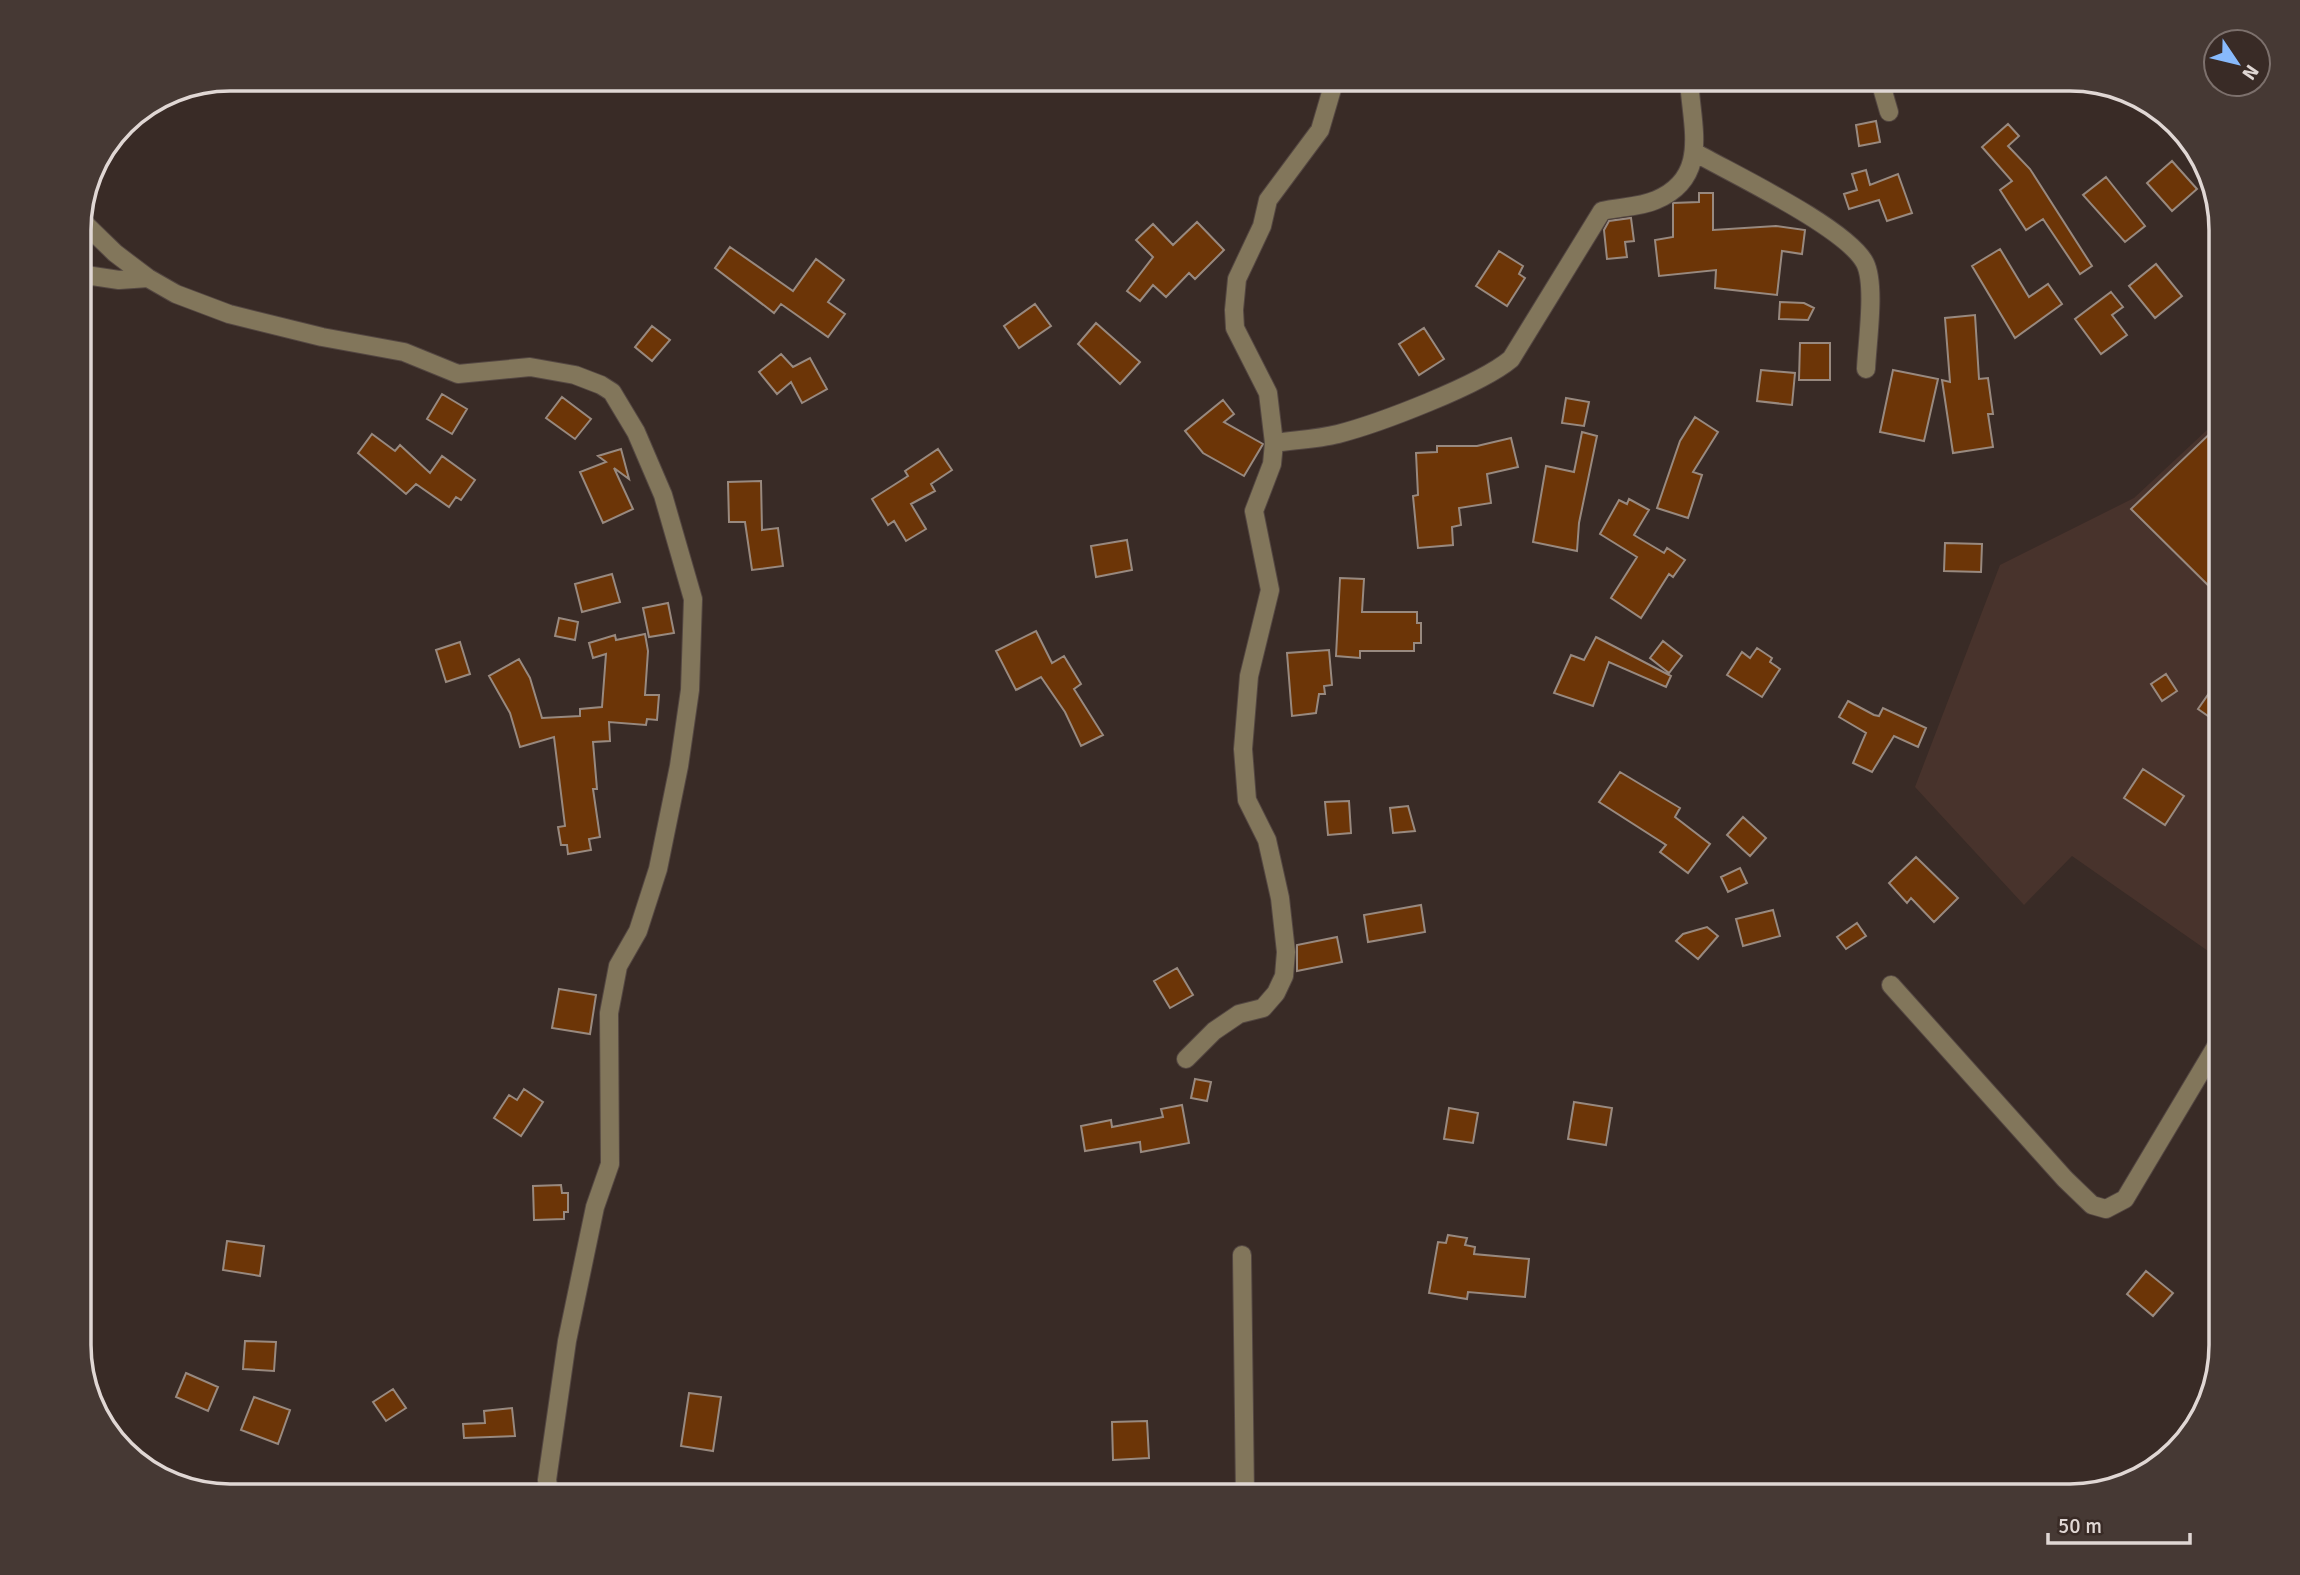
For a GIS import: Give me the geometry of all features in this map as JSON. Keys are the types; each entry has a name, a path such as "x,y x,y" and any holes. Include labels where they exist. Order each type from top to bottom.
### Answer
{"street":[{"path":"1186,1059 1214,1031 1239,1014 1263,1008 1276,993 1284,976 1280,898 1267,840 1247,800 1243,749 1249,676 1270,590 1254,511 1272,464 1274,443 1268,393 1235,328 1237,279 1262,226 1268,200 1320,130 1331,91"},
{"path":"1274,443 1336,435 1369,424 1501,368 1511,359 1602,211 1656,201 1688,177 1696,153 1690,91"},
{"path":"1883,91 1889,112"},
{"path":"1696,153 1827,228 1857,252 1865,264 1869,279 1866,369"},
{"path":"91,230 115,253 148,278 176,294 229,314 322,337 404,352 458,374 530,367 575,375 601,385 612,392 636,432 663,495 693,599 690,690 679,766 658,869 638,931 618,966 610,1013 610,1164 594,1207 567,1341 548,1484"},
{"path":"91,276 119,280 148,278"},
{"path":"1891,985 2066,1179 2092,1205 2106,1209 2125,1199 2209,1058"},
{"path":"1242,1255 1245,1484"}],"shaded area":[{"path":"2209,428 2208,951 2072,856 2024,905 1915,787 2000,565 2134,498"}],"building":[{"path":"1876,121 1880,142 1859,146 1856,125"},
{"path":"2008,124 2019,136 2008,146 2030,169 2092,266 2080,274 2043,219 2026,230 2000,190 2012,181 1982,147"},
{"path":"2172,161 2197,189 2172,211 2147,183"},
{"path":"1866,170 1870,185 1898,174 1912,213 1887,221 1879,200 1849,209 1844,194 1857,190 1852,174"},
{"path":"2106,177 2145,226 2125,242 2083,195"},
{"path":"1699,193 1713,193 1713,230 1776,226 1805,230 1802,254 1782,251 1777,295 1715,288 1716,270 1659,276 1655,240 1673,237 1673,203 1699,202"},
{"path":"1631,218 1634,241 1625,242 1627,257 1607,259 1604,230 1609,221"},
{"path":"1197,222 1224,250 1195,279 1189,273 1166,297 1153,285 1140,301 1127,291 1153,257 1136,240 1153,224 1173,245"},
{"path":"730,247 793,291 816,259 844,280 828,302 845,314 828,337 781,304 774,313 715,268"},
{"path":"2000,249 2029,297 2048,284 2062,304 2015,338 1972,266"},
{"path":"1499,251 1523,266 1519,274 1525,278 1507,306 1476,286"},
{"path":"2156,264 2182,296 2155,318 2129,286"},
{"path":"2111,292 2123,307 2112,315 2127,335 2101,354 2075,319"},
{"path":"1780,302 1804,303 1814,308 1808,320 1779,319"},
{"path":"1035,304 1051,326 1019,348 1004,326"},
{"path":"1975,315 1979,379 1988,378 1993,414 1988,414 1993,447 1953,453 1942,380 1950,382 1945,318"},
{"path":"1096,323 1140,362 1120,384 1078,344"},
{"path":"652,326 670,340 652,361 635,347"},
{"path":"1424,328 1444,359 1419,375 1399,344"},
{"path":"1800,343 1830,343 1830,380 1799,380"},
{"path":"781,354 793,367 810,358 827,389 802,403 791,382 777,394 759,372"},
{"path":"1761,370 1795,373 1792,405 1757,401"},
{"path":"1893,370 1938,379 1924,441 1880,432"},
{"path":"442,394 467,409 452,434 427,419"},
{"path":"562,397 591,419 575,439 546,418"},
{"path":"1566,398 1589,402 1584,426 1562,423"},
{"path":"1223,400 1234,414 1224,422 1263,444 1244,476 1203,453 1185,431"},
{"path":"1695,417 1718,432 1693,472 1702,475 1688,518 1657,508 1680,441"},
{"path":"1582,432 1597,436 1579,523 1577,551 1533,542 1546,466 1574,472"},
{"path":"372,434 395,451 400,445 430,473 442,456 475,480 461,500 456,497 449,507 416,484 406,494 358,453"},
{"path":"2209,434 2209,586 2131,509"},
{"path":"1511,438 1518,467 1487,474 1491,503 1459,508 1461,525 1452,527 1453,545 1418,548 1413,496 1418,495 1416,453 1437,452 1437,446 1477,446"},
{"path":"621,449 629,479 614,468 633,509 603,523 580,472 606,462 598,456"},
{"path":"938,449 952,470 931,484 935,491 911,504 926,529 906,541 894,521 888,525 872,499 908,476 905,471"},
{"path":"761,481 762,530 778,528 783,566 752,570 745,522 729,522 728,482"},
{"path":"1629,499 1649,510 1634,535 1664,553 1667,548 1685,560 1673,577 1669,574 1641,618 1611,598 1637,557 1600,534 1619,500 1627,504"},
{"path":"1127,540 1132,570 1096,577 1091,546"},
{"path":"1945,543 1982,544 1981,572 1944,571"},
{"path":"612,574 620,602 582,612 575,584"},
{"path":"1340,578 1364,579 1362,612 1417,612 1417,623 1421,623 1421,643 1414,643 1414,651 1360,651 1360,658 1336,656"},
{"path":"668,603 674,633 649,637 643,608"},
{"path":"559,618 578,622 575,640 555,636"},
{"path":"1036,631 1052,663 1064,656 1081,684 1074,689 1103,735 1081,746 1065,712 1041,677 1016,690 996,651"},
{"path":"645,634 648,651 645,695 659,695 657,720 647,719 646,725 609,722 610,741 593,742 597,789 593,789 600,837 589,839 591,850 568,854 567,845 561,845 558,827 565,826 554,737 520,747 510,713 489,676 519,659 530,678 542,718 580,716 580,709 602,707 606,654 593,658 589,643 615,635 616,640"},
{"path":"1596,637 1671,676 1666,687 1609,662 1593,706 1554,693 1571,655 1584,660"},
{"path":"1663,641 1682,656 1669,673 1650,658"},
{"path":"460,642 470,674 446,682 436,650"},
{"path":"1757,648 1772,658 1770,662 1780,669 1762,697 1727,675 1742,652 1750,658"},
{"path":"1329,650 1332,685 1324,686 1325,694 1319,694 1316,713 1292,716 1287,653"},
{"path":"2166,674 2177,691 2162,701 2151,684"},
{"path":"2209,693 2209,717 2198,709"},
{"path":"1848,701 1879,716 1883,708 1926,728 1918,747 1894,736 1872,772 1853,763 1866,733 1839,717"},
{"path":"2143,769 2184,796 2165,825 2124,798"},
{"path":"1620,772 1680,808 1675,817 1710,844 1688,873 1660,852 1666,845 1599,802"},
{"path":"1349,801 1351,833 1328,835 1325,802"},
{"path":"1408,806 1415,831 1393,833 1390,808"},
{"path":"1743,817 1766,838 1750,856 1727,835"},
{"path":"1916,857 1958,898 1934,922 1911,898 1907,903 1889,883"},
{"path":"1740,868 1747,883 1728,892 1721,877"},
{"path":"1421,905 1425,932 1368,942 1364,915"},
{"path":"1773,910 1780,936 1743,946 1736,919"},
{"path":"1857,923 1866,936 1846,949 1837,937"},
{"path":"1707,927 1718,936 1698,959 1676,941 1683,934"},
{"path":"1337,937 1342,962 1297,971 1297,945"},
{"path":"1177,968 1193,995 1170,1008 1154,981"},
{"path":"559,989 596,995 590,1034 552,1028"},
{"path":"1195,1079 1211,1082 1207,1101 1191,1098"},
{"path":"524,1089 543,1102 521,1136 494,1118 509,1095 517,1100"},
{"path":"1574,1102 1612,1108 1606,1145 1568,1139"},
{"path":"1182,1105 1189,1143 1141,1152 1140,1142 1085,1151 1081,1126 1111,1120 1112,1127 1163,1117 1161,1109"},
{"path":"1449,1108 1478,1113 1473,1143 1444,1139"},
{"path":"561,1185 562,1193 568,1193 568,1212 564,1212 564,1219 534,1220 533,1186"},
{"path":"1448,1235 1467,1238 1465,1245 1475,1247 1474,1254 1529,1259 1525,1297 1468,1292 1467,1299 1429,1293 1438,1242 1446,1243"},
{"path":"227,1241 264,1246 260,1276 223,1270"},
{"path":"2146,1271 2173,1293 2153,1316 2127,1294"},
{"path":"245,1341 276,1342 274,1371 243,1369"},
{"path":"186,1373 218,1387 208,1411 176,1397"},
{"path":"393,1389 406,1408 386,1421 373,1402"},
{"path":"689,1393 721,1397 713,1451 681,1446"},
{"path":"254,1397 290,1410 278,1444 241,1430"},
{"path":"512,1408 515,1436 464,1438 463,1424 485,1423 484,1411"},
{"path":"1147,1421 1149,1458 1113,1460 1112,1422"}]}
